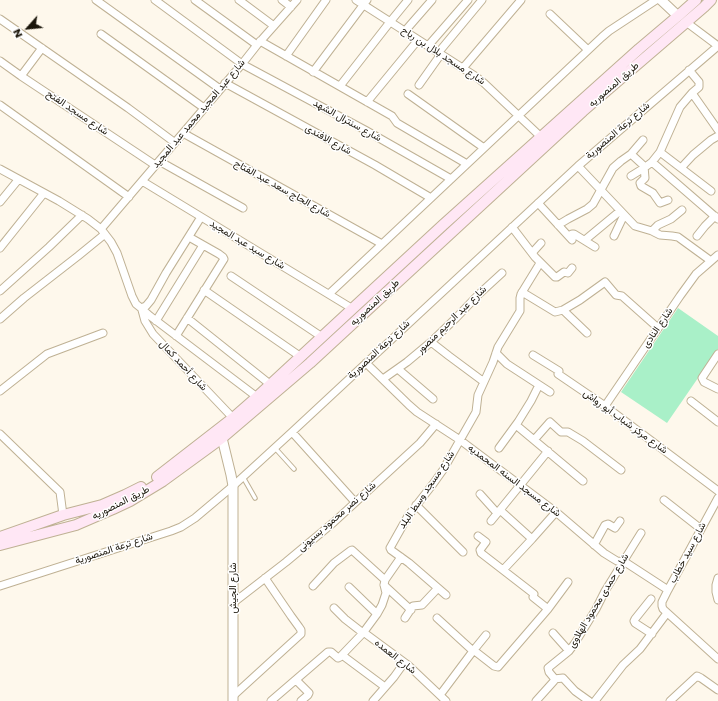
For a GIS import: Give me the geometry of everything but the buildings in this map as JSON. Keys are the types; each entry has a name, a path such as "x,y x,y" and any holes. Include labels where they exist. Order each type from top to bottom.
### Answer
{"main road":[{"name":"طريق المنصوريه","path":"0,536 76,525 113,510 168,477 222,438 310,363 450,234 682,19 696,0"},
{"name":"طريق المنصوريه","path":"0,545 63,516 102,505 125,496 161,474 233,418 271,385 443,225 639,49 682,19 704,7 711,0"},
{"path":"443,225 450,234"}],"street":[{"name":"شارع الافندى","path":"96,0 222,86 375,165 431,198"},
{"name":"شارع سنترال الشهد","path":"155,0 242,64 370,133 451,180"},
{"path":"196,0 258,43 286,56 392,116 397,123 467,164"},
{"path":"239,0 274,26"},
{"path":"282,0 291,7"},
{"name":"شارع عبد المجيد محمد عبد المجيد","path":"0,319 103,232 129,197 174,142 242,64 258,43 297,0"},
{"path":"286,56 326,0"},
{"name":"شارع مسجد بلال بن رباح","path":"356,0 365,3 390,22 440,53 484,83 542,136"},
{"path":"340,86 408,0"},
{"path":"405,31 432,0"},
{"path":"428,46 468,0"},
{"path":"419,85 440,53 482,0"},
{"path":"462,68 521,0"},
{"path":"329,294 609,31 656,0"},
{"path":"661,0 682,19 718,46"},
{"path":"313,72 365,3"},
{"path":"550,14 588,50"},
{"path":"0,19 128,108 174,142"},
{"path":"101,34 204,108"},
{"path":"367,102 418,40"},
{"name":"شارع ترعة المنصورية","path":"0,586 171,531 195,518 233,486 292,432 578,166 718,46"},
{"path":"21,76 42,48"},
{"name":"شارع مسجد الفتح","path":"0,61 157,163 243,208"},
{"path":"631,176 652,162 660,152 680,107 699,87 700,84 689,70"},
{"path":"408,94 484,148"},
{"path":"692,94 718,130"},
{"path":"0,105 129,197"},
{"name":"شارع الحاج سعد عبد الفتاح","path":"182,133 382,244"},
{"path":"681,168 693,155 718,136"},
{"path":"558,225 592,204 613,168 631,154 643,140"},
{"path":"660,152 711,191"},
{"path":"631,154 643,165 644,168 645,178 640,185 654,194 660,204 668,200"},
{"path":"652,162 716,217 705,226 697,236"},
{"path":"578,166 635,226 660,235 678,238 711,261"},
{"path":"0,170 59,201 82,215 103,232 117,253 136,304 156,321 257,397"},
{"path":"0,202 18,180"},
{"name":"شارع سيد عبد المجيد","path":"142,181 353,308"},
{"path":"646,198 651,192"},
{"path":"0,248 44,193"},
{"path":"538,203 570,238 573,234 595,247"},
{"path":"652,231 658,225 671,219 682,210"},
{"path":"614,236 622,213"},
{"path":"585,240 622,213"},
{"path":"0,291 50,247 82,215"},
{"path":"141,308 146,306 151,300 201,217"},
{"path":"512,227 540,263 556,277 564,272 567,273 572,268"},
{"path":"176,336 224,259 204,245 189,237"},
{"path":"532,253 541,243"},
{"path":"156,321 204,245"},
{"name":"شارع النادى","path":"605,406 696,274 718,256"},
{"name":"شارع مسجد وسط البلد","path":"401,558 390,549 391,546 408,516 443,470 476,412 478,395 498,347 520,311 520,298 522,292 540,263"},
{"name":"شارع عبد الرحيم منصور","path":"383,379 398,369 431,342 502,273"},
{"path":"231,276 322,337"},
{"path":"522,292 555,312 562,310 580,300 605,282 616,295 622,296 658,328"},
{"path":"204,290 301,357"},
{"name":"شارع أحمد كمال","path":"141,308 146,322 153,334 233,418"},
{"path":"562,310 587,333"},
{"path":"187,318 271,385"},
{"path":"0,391 47,354 103,333"},
{"path":"431,342 484,382"},
{"path":"496,353 507,364 550,392"},
{"path":"718,354 702,378 704,382 718,389"},
{"name":"شارع مركز شباب أبو رواش","path":"533,355 559,371 558,374 605,406 718,491"},
{"name":"شارع مسجد السنه المحمديه","path":"366,363 413,408 460,440 556,512 594,545 612,558 623,562 668,590"},
{"path":"398,369 433,398"},
{"path":"499,448 531,401 538,385"},
{"path":"691,401 718,422"},
{"path":"534,440 550,422 561,432 568,432 583,441 621,470"},
{"name":"شارع نصر محمود بسيونى","path":"232,603 286,562 355,502 420,443 436,424"},
{"path":"516,425 582,481"},
{"path":"292,432 355,502"},
{"path":"2,438 60,492 63,516"},
{"name":"شارع الجيش","path":"222,438 233,486 233,698"},
{"path":"491,520 548,451"},
{"path":"480,494 532,539"},
{"name":"شارع سيد خطاب","path":"665,611 662,606 662,602 718,498"},
{"path":"664,500 701,529"},
{"path":"416,505 463,552"},
{"path":"503,570 556,512"},
{"path":"594,545 605,525 608,524 614,528 620,521"},
{"name":"شارع حمدى محمود الهلاوى","path":"554,679 548,668 575,643 605,591 642,533"},
{"path":"478,536 486,542 480,550 481,553 534,594 533,597 548,609"},
{"path":"313,586 334,563 352,550 411,610"},
{"path":"271,701 328,652 331,652 339,658 363,633 382,605 386,593 384,583 401,558 446,595"},
{"path":"233,698 302,632 265,578"},
{"path":"718,578 716,585 718,600"},
{"path":"437,618 473,651 494,666 498,666 548,609 568,582"},
{"path":"350,587 377,614"},
{"path":"405,618 415,606 422,605 438,588"},
{"path":"651,599 634,621 652,634"},
{"name":"شارع العمده","path":"334,608 345,619 404,663 446,701"},
{"path":"595,701 623,665 652,634 665,611 718,659"},
{"path":"553,633 569,650"},
{"path":"440,695 486,635"},
{"path":"342,655 385,687"},
{"path":"373,701 404,663"},
{"path":"670,701 697,676 718,690"},
{"path":"536,701 554,681 554,679 562,677 575,691 589,701"},
{"path":"296,680 309,693 300,701"}],"lane":[{"path":"275,447 294,469"},
{"path":"243,477 255,498"}],"green space":[{"path":"678,308 718,336 718,349 667,423 621,392"}]}
